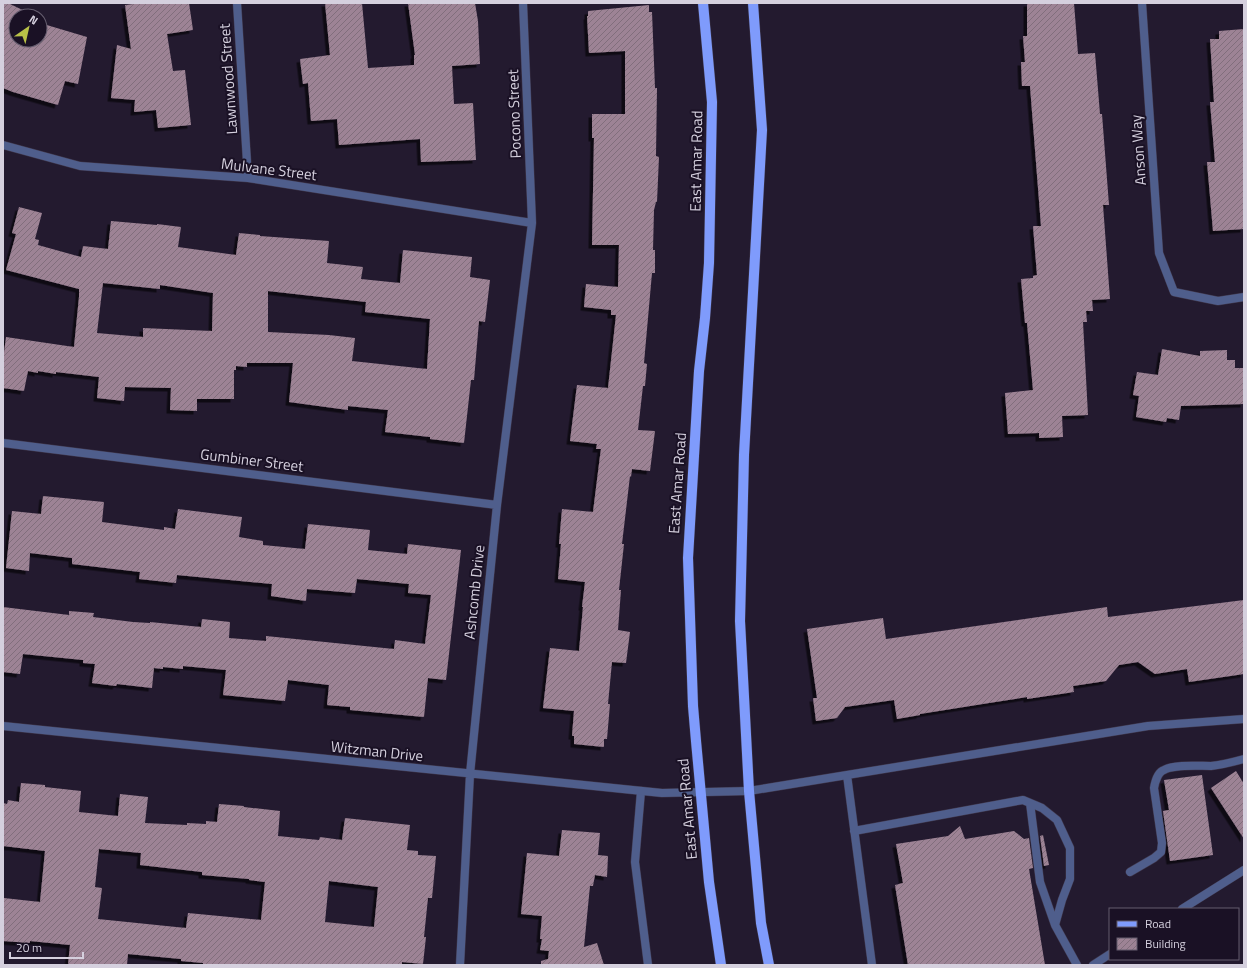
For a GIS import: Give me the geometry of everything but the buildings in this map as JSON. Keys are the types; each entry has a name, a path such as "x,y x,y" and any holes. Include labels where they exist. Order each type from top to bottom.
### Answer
{"main road":[{"name":"East Amar Road","path":"703,3 712,102 709,263 700,371 688,558 693,706 700,792 709,882 722,965"},
{"path":"753,3 762,130 744,455 740,621 749,791 761,923 770,965"}],"street":[{"name":"Lawnwood Street","path":"236,3 248,178"},
{"name":"Pocono Street","path":"523,3 532,223"},
{"name":"Anson Way","path":"1142,3 1159,253 1174,292 1218,301 1244,297"},
{"name":"Mulvane Street","path":"3,145 80,166 248,178 532,223"},
{"name":"Ashcomb Drive","path":"460,965 470,774 497,505 532,223"},
{"name":"Gumbiner Street","path":"3,443 497,505"},
{"name":"Witzman Drive","path":"3,726 662,793 749,791 1148,726 1244,719"},
{"path":"1130,872 1154,858 1161,852 1162,843 1154,788 1155,783 1164,770 1182,766 1212,766 1244,759"},
{"path":"847,775 872,965"},
{"path":"641,791 636,862 648,965"},
{"path":"854,831 1023,800 1042,808 1057,820 1070,848 1070,879 1055,925"},
{"path":"1030,803 1040,882 1055,925 1077,965"},
{"path":"1184,908 1244,870"},
{"path":"1093,965 1109,955"}]}
